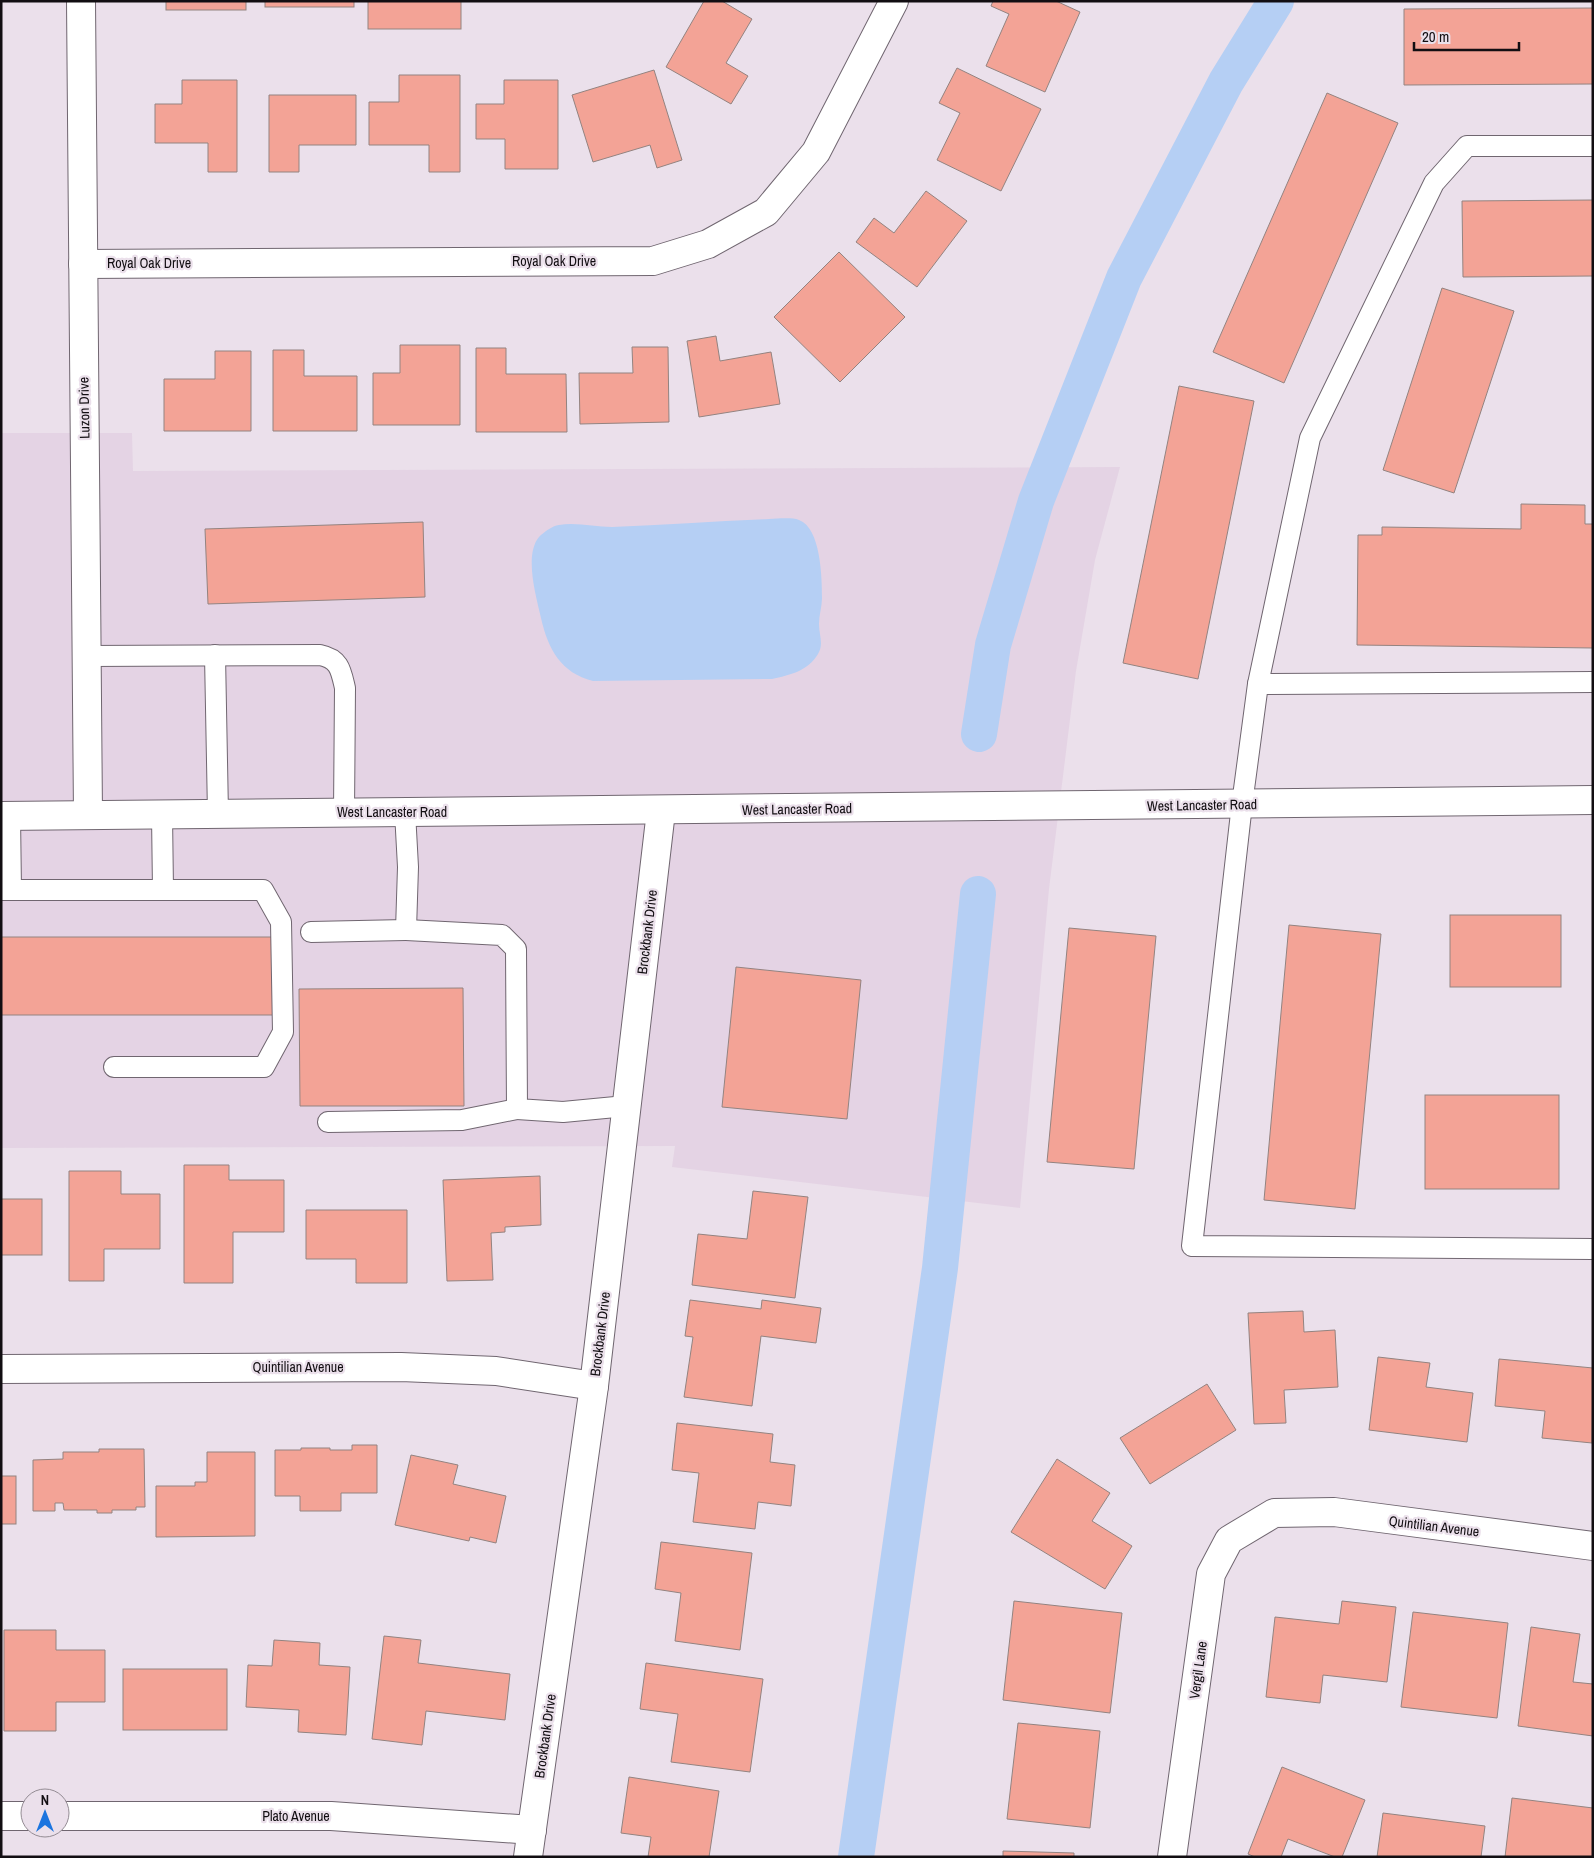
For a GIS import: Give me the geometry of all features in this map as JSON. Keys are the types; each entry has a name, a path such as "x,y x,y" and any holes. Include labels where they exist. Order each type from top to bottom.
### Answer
{"street":[{"name":"Luzon Drive","path":"81,1 88,815"},
{"name":"Royal Oak Drive","path":"83,264 652,261 708,244 766,212 816,152 894,1"},
{"name":"West Lancaster Road","path":"6,816 1593,800"},
{"name":"Brockbank Drive","path":"530,1844 594,1386 661,810"},
{"name":"Quintilian Avenue","path":"1,1369 401,1367 496,1371 594,1386"},
{"name":"Quintilian Avenue","path":"1274,1513 1334,1512 1593,1546"},
{"name":"Vergil Lane","path":"1172,1857 1212,1574 1229,1540 1274,1513"},
{"path":"1,1816 20,1816"},
{"name":"Plato Avenue","path":"70,1816 331,1816 530,1844"}],"lane":[{"path":"1593,146 1467,146 1434,183 1310,438 1258,684 1242,804 1192,1246 1593,1249"},
{"path":"215,655 218,814"},
{"path":"86,656 320,655 331,657 340,668 345,688 344,813"},
{"path":"1258,684 1593,682"},
{"path":"405,812 408,866 406,930"},
{"path":"162,815 163,890"},
{"path":"6,816 6,890 263,890 281,922 283,1032 264,1067 114,1067"},
{"path":"311,932 406,930 502,935 516,949 517,1109"},
{"path":"328,1122 462,1120 517,1109 563,1112 626,1106"}],"shaded area":[{"path":"1,433 132,433 133,471 1120,467 1095,560 1076,671 1049,889 1020,1208 672,1167 675,1146 1,1148"}],"water":[{"path":"788,518 799,520 812,533 821,567 822,601 819,624 821,647 814,660 804,668 792,674 772,679 593,681 572,672 564,666 552,649 544,629 532,576 532,554 535,545 539,537 548,530 565,524 612,527"}],"building":[{"path":"166,1 246,1 246,10 166,10"},
{"path":"265,1 354,1 354,7 265,7"},
{"path":"368,1 461,1 461,29 368,29"},
{"path":"704,1 722,1 752,19 726,63 748,76 731,104 666,67"},
{"path":"993,1 1056,1 1080,12 1045,92 986,66 1009,14 991,6"},
{"path":"1593,8 1593,84 1404,85 1404,9"},
{"path":"957,68 1041,109 1001,191 937,160 960,113 939,103"},
{"path":"654,70 682,160 657,168 650,145 593,162 572,95"},
{"path":"399,75 460,75 460,172 429,172 429,145 369,145 369,102 399,102"},
{"path":"182,80 237,80 237,172 208,172 208,143 155,143 155,104 182,104"},
{"path":"504,80 558,80 558,169 505,169 505,139 476,139 476,104 504,104"},
{"path":"1327,93 1398,123 1284,383 1213,352"},
{"path":"269,95 356,95 356,145 299,145 299,172 269,172"},
{"path":"926,191 967,221 917,287 856,242 874,218 894,233"},
{"path":"1593,200 1593,276 1463,277 1462,201"},
{"path":"839,252 905,317 840,382 774,317"},
{"path":"1442,288 1514,311 1454,493 1383,470"},
{"path":"716,336 720,361 771,352 780,404 699,417 687,341"},
{"path":"400,345 460,345 460,425 373,425 373,373 400,373"},
{"path":"632,347 668,347 669,422 580,424 579,373 633,373"},
{"path":"476,348 506,348 506,374 566,374 567,432 476,432"},
{"path":"273,350 304,350 304,376 357,376 357,431 273,431"},
{"path":"215,351 251,351 251,431 164,431 164,379 215,379"},
{"path":"1179,386 1254,401 1198,679 1123,663"},
{"path":"1521,504 1585,505 1585,524 1593,524 1593,648 1357,645 1358,535 1382,535 1382,527 1521,529"},
{"path":"423,522 425,597 208,604 205,529"},
{"path":"1450,915 1561,915 1561,987 1450,987"},
{"path":"1289,925 1381,934 1355,1209 1264,1200"},
{"path":"1069,928 1156,936 1134,1169 1047,1162"},
{"path":"1,937 276,937 276,1015 1,1015"},
{"path":"736,967 861,980 847,1119 722,1107"},
{"path":"463,988 464,1106 300,1106 299,989"},
{"path":"1425,1095 1559,1095 1559,1189 1425,1189"},
{"path":"184,1165 229,1165 229,1180 284,1180 284,1232 233,1232 233,1283 184,1283"},
{"path":"69,1171 121,1171 121,1194 160,1194 160,1249 104,1249 104,1281 69,1281"},
{"path":"540,1176 541,1225 505,1227 505,1232 491,1233 493,1280 447,1281 443,1180"},
{"path":"753,1191 808,1197 795,1298 692,1285 698,1234 747,1239"},
{"path":"1,1199 42,1199 42,1255 1,1255"},
{"path":"306,1210 407,1210 407,1283 356,1283 356,1259 306,1259"},
{"path":"690,1300 761,1309 762,1300 821,1308 816,1343 761,1336 752,1406 684,1397 693,1337 685,1336"},
{"path":"1303,1311 1304,1332 1335,1330 1338,1387 1284,1390 1286,1423 1254,1424 1248,1313"},
{"path":"1378,1357 1430,1363 1426,1387 1473,1393 1467,1442 1369,1430"},
{"path":"1499,1359 1593,1368 1592,1443 1542,1438 1545,1411 1495,1406"},
{"path":"1207,1384 1236,1430 1150,1484 1120,1438"},
{"path":"677,1423 773,1434 770,1462 795,1465 791,1506 758,1502 755,1529 693,1522 699,1473 672,1470"},
{"path":"352,1445 377,1445 377,1493 341,1493 341,1511 300,1511 300,1496 275,1496 275,1450 330,1448 330,1450 352,1450"},
{"path":"99,1449 144,1449 145,1507 136,1507 136,1510 112,1510 112,1513 97,1513 97,1510 64,1510 63,1503 55,1503 55,1511 33,1511 33,1460 63,1459 63,1452 99,1452"},
{"path":"207,1452 255,1452 255,1536 156,1537 156,1486 195,1486 195,1482 207,1482"},
{"path":"411,1455 458,1465 453,1484 506,1496 496,1543 470,1537 469,1541 395,1525"},
{"path":"1057,1459 1110,1493 1092,1521 1132,1546 1105,1589 1011,1532"},
{"path":"1,1476 16,1476 16,1524 1,1524"},
{"path":"661,1542 752,1553 740,1650 675,1641 681,1593 655,1589"},
{"path":"1014,1601 1122,1613 1110,1713 1003,1700"},
{"path":"1342,1601 1396,1607 1387,1682 1323,1675 1320,1703 1266,1697 1275,1617 1339,1624"},
{"path":"1413,1612 1508,1623 1497,1718 1401,1707"},
{"path":"1531,1627 1580,1634 1573,1682 1593,1684 1593,1736 1518,1726"},
{"path":"4,1630 56,1630 56,1650 105,1650 105,1702 56,1702 56,1731 4,1731"},
{"path":"384,1636 421,1640 418,1663 510,1674 505,1720 426,1711 422,1745 372,1739"},
{"path":"274,1640 320,1643 319,1665 350,1667 346,1735 298,1732 299,1710 246,1707 248,1665 272,1666"},
{"path":"646,1663 763,1679 750,1772 671,1762 678,1714 640,1709"},
{"path":"123,1669 227,1669 227,1730 123,1730"},
{"path":"1018,1723 1100,1731 1090,1828 1007,1819"},
{"path":"1282,1767 1365,1800 1342,1857 1335,1857 1288,1839 1281,1857 1255,1857 1248,1854"},
{"path":"629,1777 719,1791 709,1857 648,1857 651,1837 621,1833"},
{"path":"1512,1798 1593,1808 1593,1857 1505,1857"},
{"path":"1383,1813 1485,1826 1481,1857 1377,1857"},
{"path":"1003,1851 1074,1853 1074,1857 1003,1857"}],"waterway":[{"path":"979,734 993,645 1036,501 1124,278 1226,82 1276,1"},
{"path":"856,1857 940,1268 978,894"}]}
